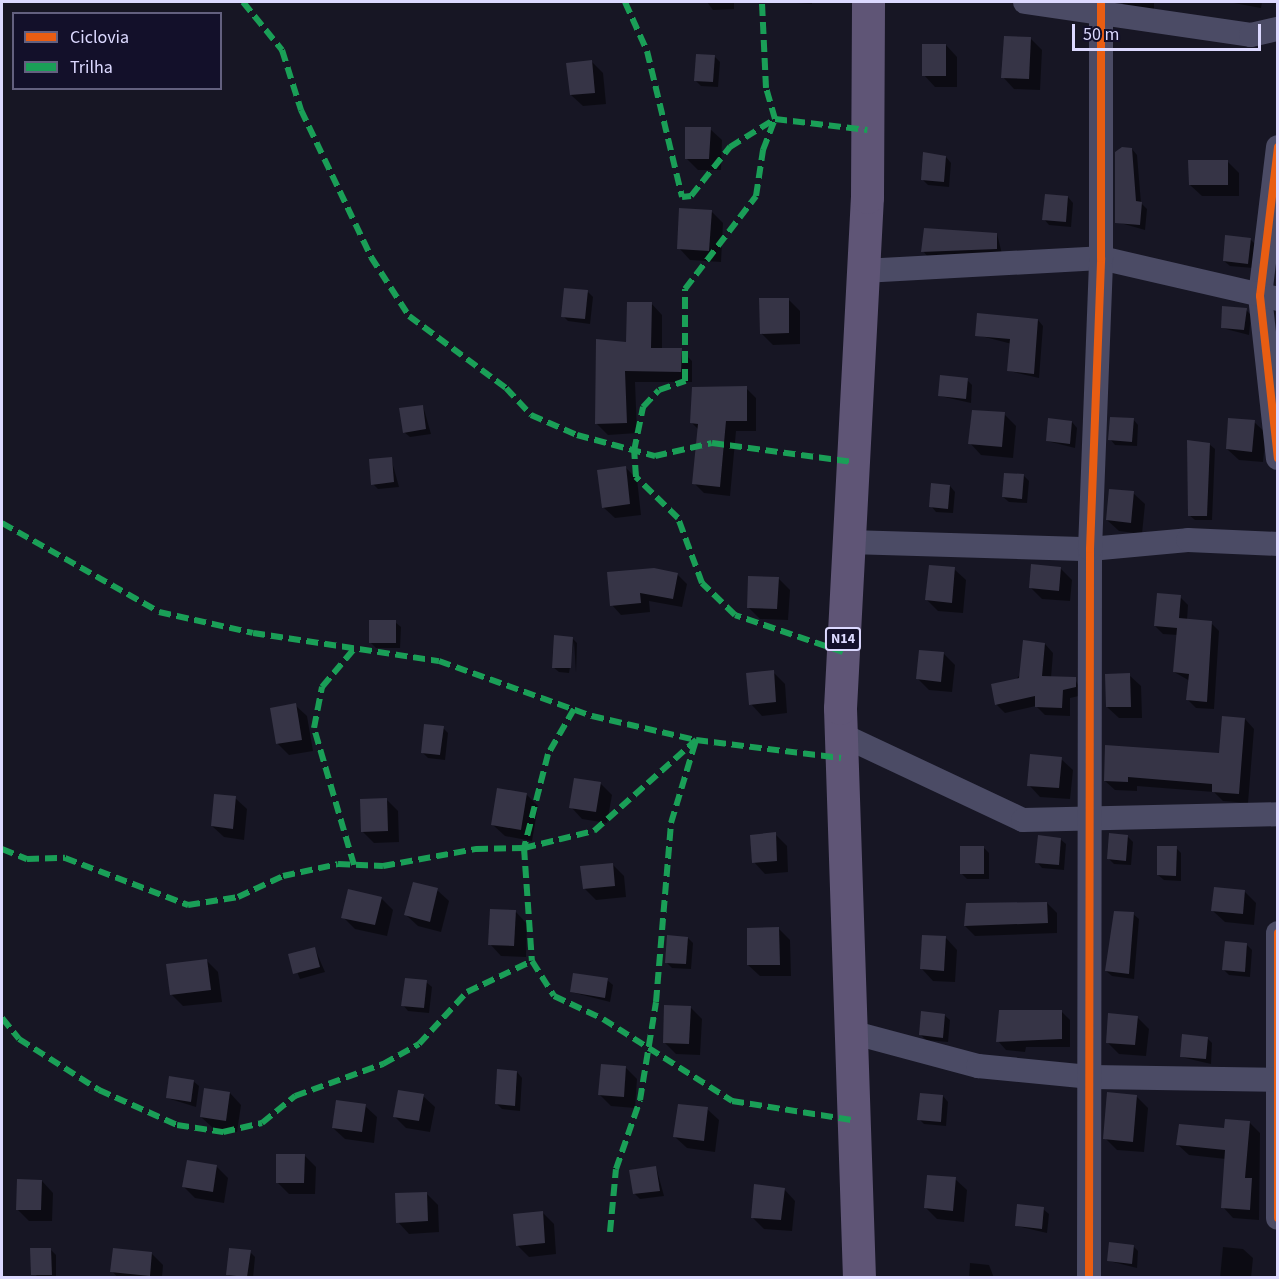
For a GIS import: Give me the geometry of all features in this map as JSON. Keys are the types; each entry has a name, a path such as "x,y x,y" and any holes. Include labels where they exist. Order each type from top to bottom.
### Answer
{"main road":[{"name":"N14","path":"860,1278 847,1031 840,734 863,271 868,2"}],"street":[{"path":"1025,2 1102,8 1251,35 1278,29"},
{"path":"1089,1278 1092,819 1090,549 1101,258 1102,8"},
{"path":"1278,147 1269,298 1278,458"},
{"path":"863,271 1101,258 1269,298"},
{"path":"849,542 1090,549 1188,540 1278,544"},
{"path":"840,734 1023,820 1278,814"},
{"path":"1278,933 1276,1079 1278,1218"},
{"path":"847,1031 978,1066 1091,1077 1276,1079"}],"building":[{"path":"1004,36 1031,37 1029,79 1001,78"},
{"path":"922,44 946,44 946,76 922,76"},
{"path":"696,54 715,55 713,82 694,81"},
{"path":"592,60 595,93 570,95 566,63"},
{"path":"685,127 711,127 709,159 685,159"},
{"path":"1122,147 1132,148 1136,201 1142,202 1140,225 1115,223 1115,152"},
{"path":"923,152 946,156 944,182 921,180"},
{"path":"1188,160 1228,160 1228,185 1189,185"},
{"path":"1045,194 1068,196 1066,222 1042,220"},
{"path":"679,208 712,210 709,251 677,249"},
{"path":"924,228 997,233 997,249 921,252"},
{"path":"1225,235 1251,238 1248,264 1223,261"},
{"path":"564,288 588,290 585,319 561,317"},
{"path":"759,298 789,298 789,333 760,334"},
{"path":"627,302 652,302 651,348 682,348 681,372 625,371 627,423 595,424 596,339 626,342"},
{"path":"1222,306 1247,308 1244,330 1221,328"},
{"path":"977,313 1038,319 1034,374 1007,371 1010,339 975,336"},
{"path":"940,375 968,378 966,399 938,396"},
{"path":"747,386 747,421 726,421 720,487 692,484 698,424 690,423 692,387"},
{"path":"423,405 426,429 403,433 399,408"},
{"path":"972,410 1005,412 1002,447 968,444"},
{"path":"1110,417 1134,418 1132,442 1108,440"},
{"path":"1048,418 1072,421 1070,444 1046,441"},
{"path":"1228,418 1255,420 1252,452 1226,449"},
{"path":"1187,440 1210,443 1207,516 1188,516"},
{"path":"392,457 394,482 371,485 369,459"},
{"path":"626,466 630,504 602,508 597,470"},
{"path":"1004,473 1024,474 1022,499 1002,497"},
{"path":"931,483 950,485 948,509 929,507"},
{"path":"1109,489 1134,491 1131,523 1106,520"},
{"path":"1031,564 1061,567 1059,591 1029,588"},
{"path":"929,565 955,567 952,603 925,600"},
{"path":"654,568 678,573 673,599 640,593 641,603 610,606 607,572"},
{"path":"748,576 779,577 777,609 747,608"},
{"path":"1157,593 1181,595 1179,618 1212,621 1207,702 1186,700 1189,674 1173,672 1177,628 1154,626"},
{"path":"369,620 396,620 396,643 369,643"},
{"path":"554,635 573,637 571,668 552,668"},
{"path":"1023,640 1045,643 1042,676 1076,677 1076,687 1063,690 1062,708 1035,707 1035,696 995,705 991,684 1019,678"},
{"path":"919,650 944,652 941,682 916,679"},
{"path":"774,670 776,702 749,705 746,673"},
{"path":"1130,673 1131,707 1106,707 1105,674"},
{"path":"296,703 302,740 276,744 270,708"},
{"path":"1222,716 1245,718 1239,794 1212,792 1212,784 1128,777 1128,782 1104,781 1105,745 1219,753"},
{"path":"424,724 444,726 440,755 421,753"},
{"path":"1030,754 1062,757 1059,788 1027,786"},
{"path":"574,778 601,782 596,812 569,808"},
{"path":"497,788 527,793 521,830 491,825"},
{"path":"214,794 236,796 233,829 211,826"},
{"path":"387,798 388,831 361,832 360,799"},
{"path":"776,832 777,861 752,863 750,835"},
{"path":"1109,833 1128,835 1126,861 1107,859"},
{"path":"1038,835 1061,838 1059,865 1035,863"},
{"path":"960,846 984,846 984,874 960,874"},
{"path":"1157,846 1177,846 1176,876 1157,875"},
{"path":"613,863 615,886 583,889 580,866"},
{"path":"413,882 438,888 430,922 404,915"},
{"path":"1214,887 1245,890 1243,914 1211,911"},
{"path":"348,889 382,897 375,925 341,918"},
{"path":"1047,902 1048,923 964,926 966,903"},
{"path":"490,909 516,910 514,946 488,945"},
{"path":"1114,911 1134,912 1129,974 1105,971"},
{"path":"779,927 780,965 747,965 747,928"},
{"path":"667,935 688,937 686,964 665,963"},
{"path":"922,935 946,936 944,971 920,969"},
{"path":"1225,941 1247,943 1245,972 1222,970"},
{"path":"315,947 320,967 293,974 288,954"},
{"path":"207,959 211,990 170,995 166,964"},
{"path":"573,973 608,978 605,998 570,992"},
{"path":"405,978 427,980 424,1008 401,1006"},
{"path":"664,1005 691,1006 689,1044 663,1043"},
{"path":"999,1010 1062,1010 1062,1039 996,1042"},
{"path":"921,1011 945,1014 943,1038 919,1035"},
{"path":"1108,1013 1138,1016 1135,1045 1106,1043"},
{"path":"1182,1034 1208,1037 1206,1059 1180,1057"},
{"path":"601,1064 626,1066 624,1097 598,1095"},
{"path":"497,1069 517,1071 515,1106 495,1104"},
{"path":"169,1076 194,1080 191,1102 166,1098"},
{"path":"204,1088 230,1092 226,1121 200,1117"},
{"path":"398,1090 424,1094 419,1121 393,1117"},
{"path":"1107,1092 1137,1095 1133,1142 1103,1139"},
{"path":"920,1093 943,1095 941,1122 917,1120"},
{"path":"336,1100 366,1104 362,1132 332,1128"},
{"path":"678,1104 708,1107 704,1141 673,1137"},
{"path":"1225,1119 1250,1121 1245,1178 1252,1178 1250,1210 1221,1208 1225,1150 1176,1145 1179,1124 1224,1128"},
{"path":"276,1154 305,1154 304,1183 276,1183"},
{"path":"187,1160 217,1165 213,1192 182,1187"},
{"path":"656,1166 660,1191 633,1194 629,1170"},
{"path":"927,1175 956,1177 953,1211 924,1208"},
{"path":"17,1179 42,1180 41,1210 16,1210"},
{"path":"754,1184 785,1188 781,1220 751,1218"},
{"path":"427,1192 428,1221 396,1223 395,1193"},
{"path":"1017,1204 1044,1207 1042,1229 1015,1226"},
{"path":"543,1211 545,1243 516,1246 513,1214"},
{"path":"1109,1242 1134,1245 1132,1264 1107,1261"},
{"path":"30,1248 51,1248 52,1275 31,1275"},
{"path":"113,1248 152,1252 150,1276 110,1272"},
{"path":"229,1248 251,1250 247,1277 226,1275"}],"marked path":[{"path":"243,2 282,50 301,110 371,257 409,316 506,388 531,415 577,435 655,456 712,443 853,462"},
{"path":"625,2 647,51 682,197 691,196 730,147 775,119 766,88 762,2"},
{"path":"843,652 735,615 702,583 678,518 636,477 634,451 643,407 659,390 685,381 685,289 756,196 763,150 775,119 867,130"},
{"path":"2,523 159,612 253,633 439,661 592,716 696,740"},
{"path":"354,649 322,687 314,728 354,865"},
{"path":"574,709 548,754 524,848 532,961 554,996 603,1019 732,1101 852,1120"},
{"path":"2,849 27,859 65,858 188,905 238,897 283,876 338,864 383,866 476,849 524,848 594,831 696,740"},
{"path":"610,1232 616,1169 640,1100 656,1002 671,823 696,740 841,758"},
{"path":"2,1018 19,1039 99,1090 177,1125 223,1132 262,1123 295,1096 383,1064 419,1044 467,992 532,961"}],"cycle path":[{"path":"1089,1278 1090,549 1101,258 1101,2"},
{"path":"1278,147 1260,296 1278,458"},
{"path":"1278,933 1278,1218"}]}
